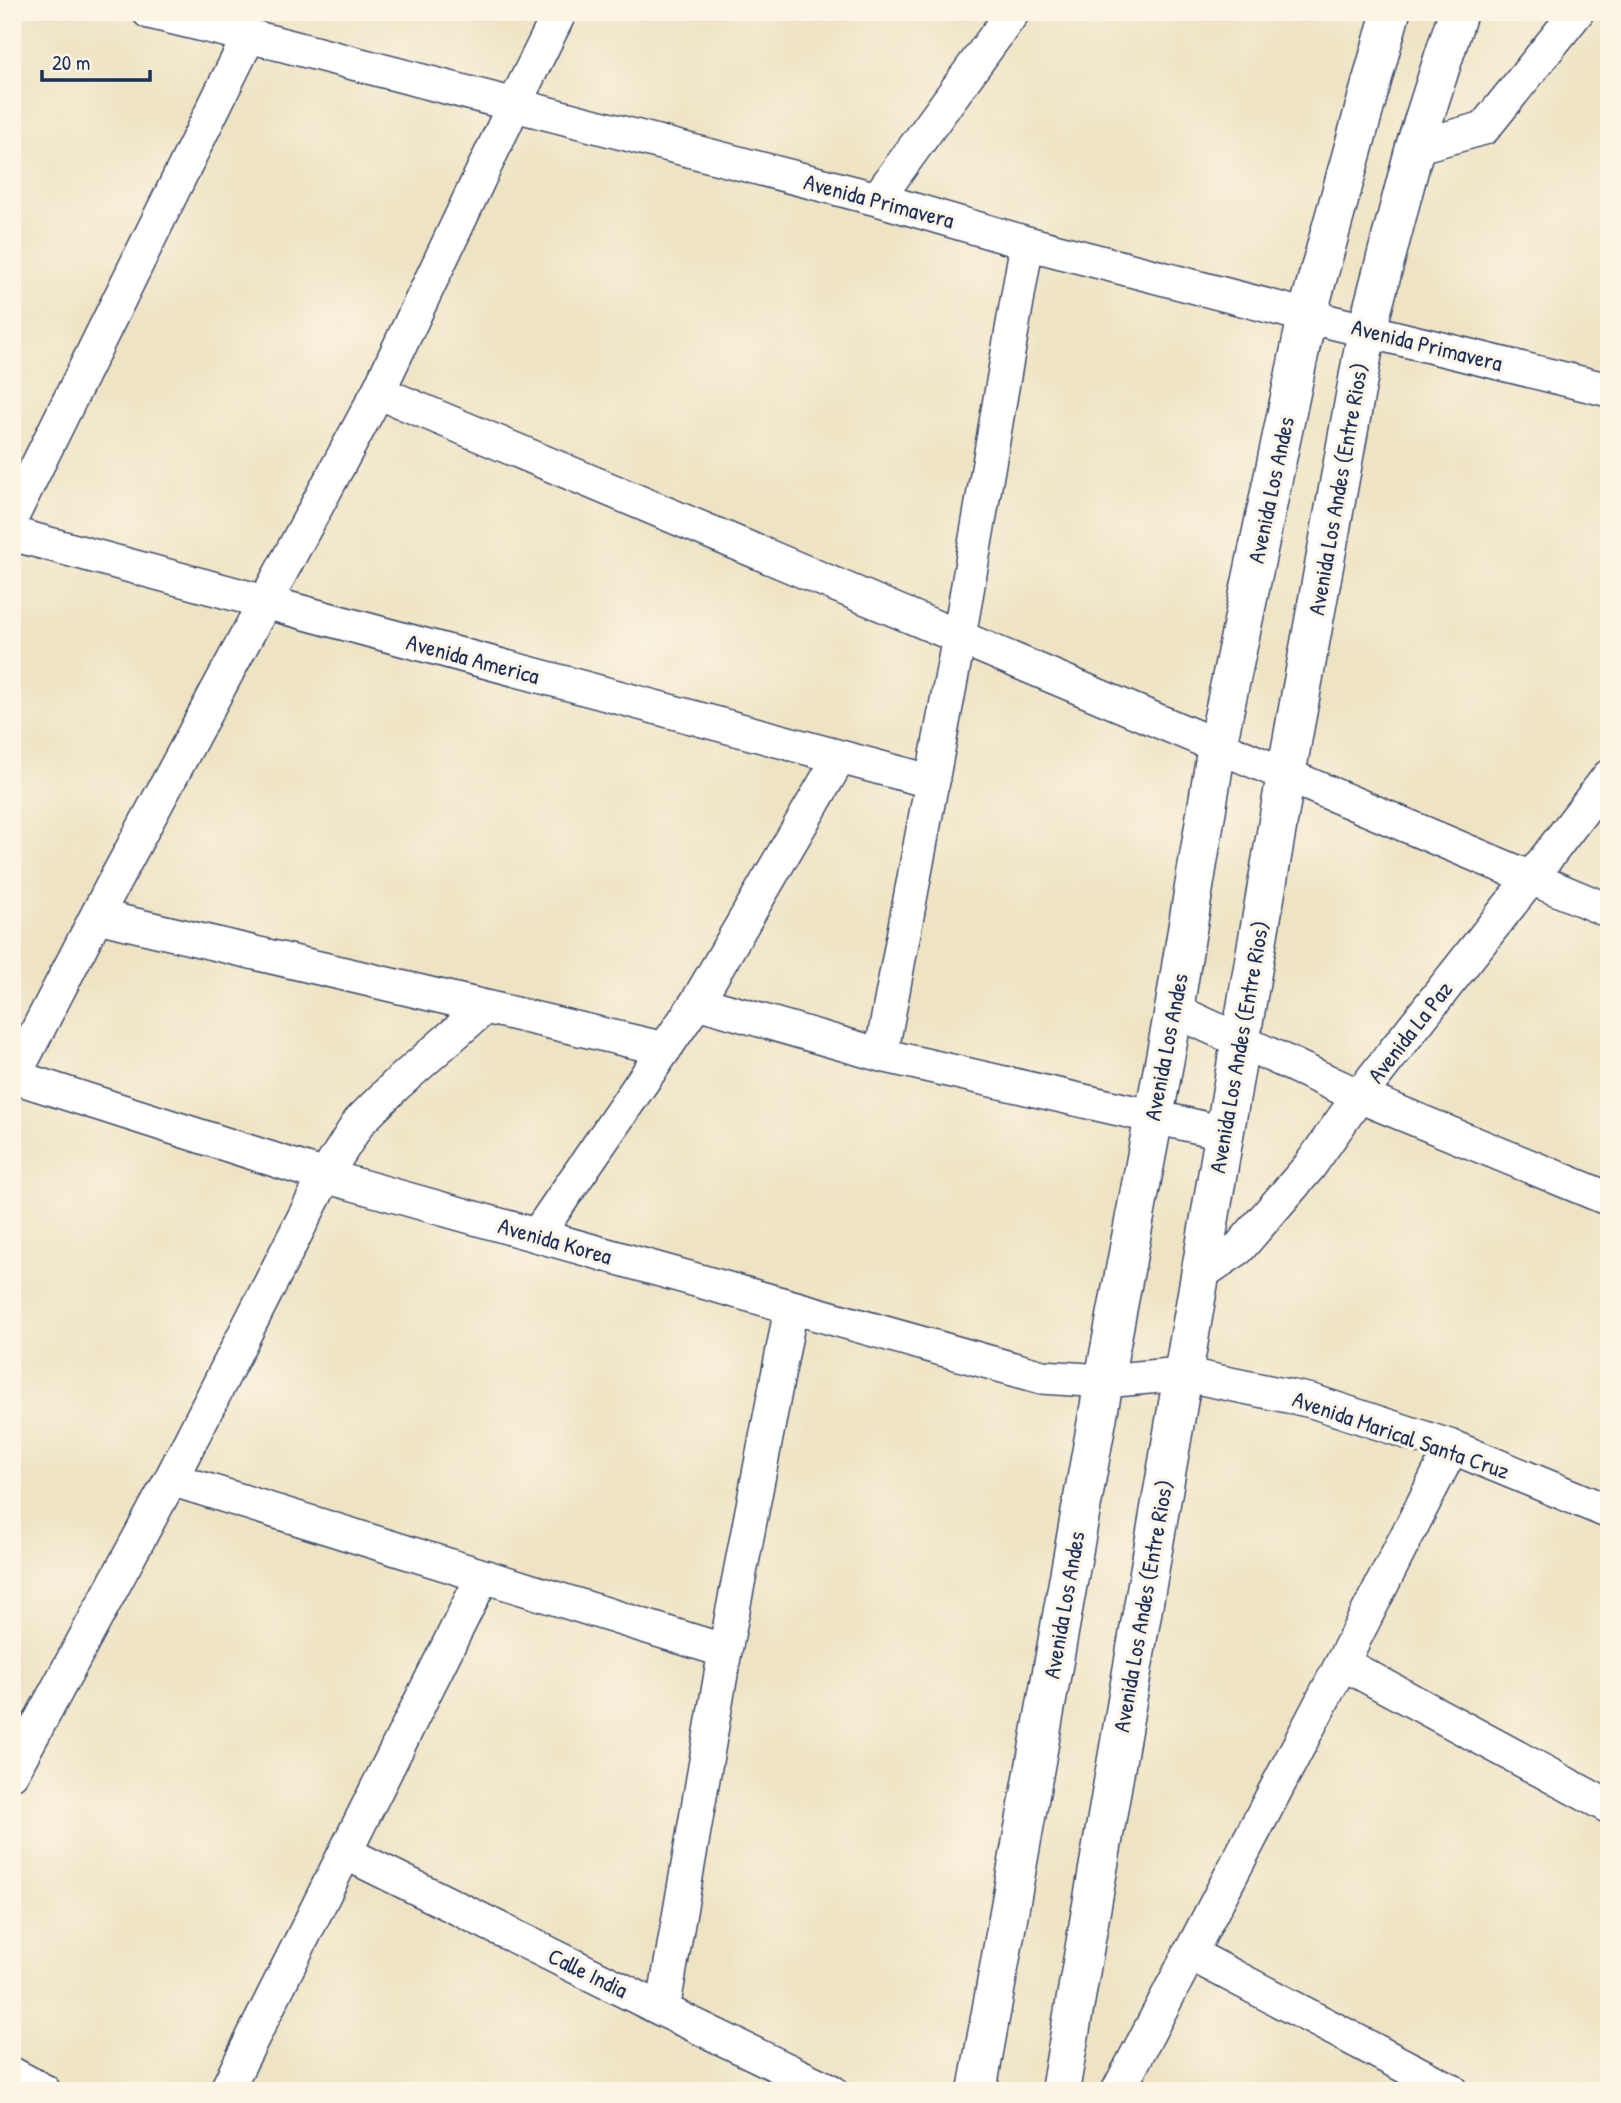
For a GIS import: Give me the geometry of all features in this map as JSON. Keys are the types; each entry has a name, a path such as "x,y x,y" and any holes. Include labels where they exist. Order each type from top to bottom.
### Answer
{"street":[{"name":"Avenida Primavera","path":"149,12 183,17 877,199 1027,243 1307,316 1609,390"},
{"path":"13,1078 378,392 561,12"},
{"path":"877,199 1013,12"},
{"name":"Avenida Los Andes","path":"977,2091 1104,1381 1174,1010 1217,746 1307,316 1391,12"},
{"name":"Avenida Los Andes (Entre Rios)","path":"1060,2091 1286,775 1367,330 1415,147 1458,12"},
{"path":"1415,147 1484,128 1577,12"},
{"path":"12,517 249,36"},
{"path":"881,1055 960,637 1027,243"},
{"path":"378,392 1609,911"},
{"name":"Avenida America","path":"12,534 933,782"},
{"path":"537,1235 697,1002 840,757"},
{"name":"Avenida La Paz","path":"1199,1275 1239,1248 1309,1167 1359,1096 1609,776"},
{"path":"97,916 665,1049"},
{"path":"697,1002 881,1055 1225,1133"},
{"path":"12,1773 171,1479 325,1176 359,1122 396,1085 485,1007"},
{"path":"1174,1010 1359,1096 1609,1199"},
{"name":"Avenida Korea","path":"13,1078 325,1176 791,1308 1042,1377 1104,1381"},
{"path":"663,2010 724,1651 791,1308"},
{"name":"Avenida Marical Santa Cruz","path":"1104,1381 1182,1374 1312,1401 1452,1447 1609,1512"},
{"path":"1118,2091 1452,1447"},
{"path":"171,1479 724,1651"},
{"path":"226,2091 483,1576"},
{"path":"1342,1663 1609,1807"},
{"name":"Calle India","path":"346,1853 831,2091"},
{"path":"1189,1954 1452,2091"},
{"path":"12,2074 44,2091"}]}
